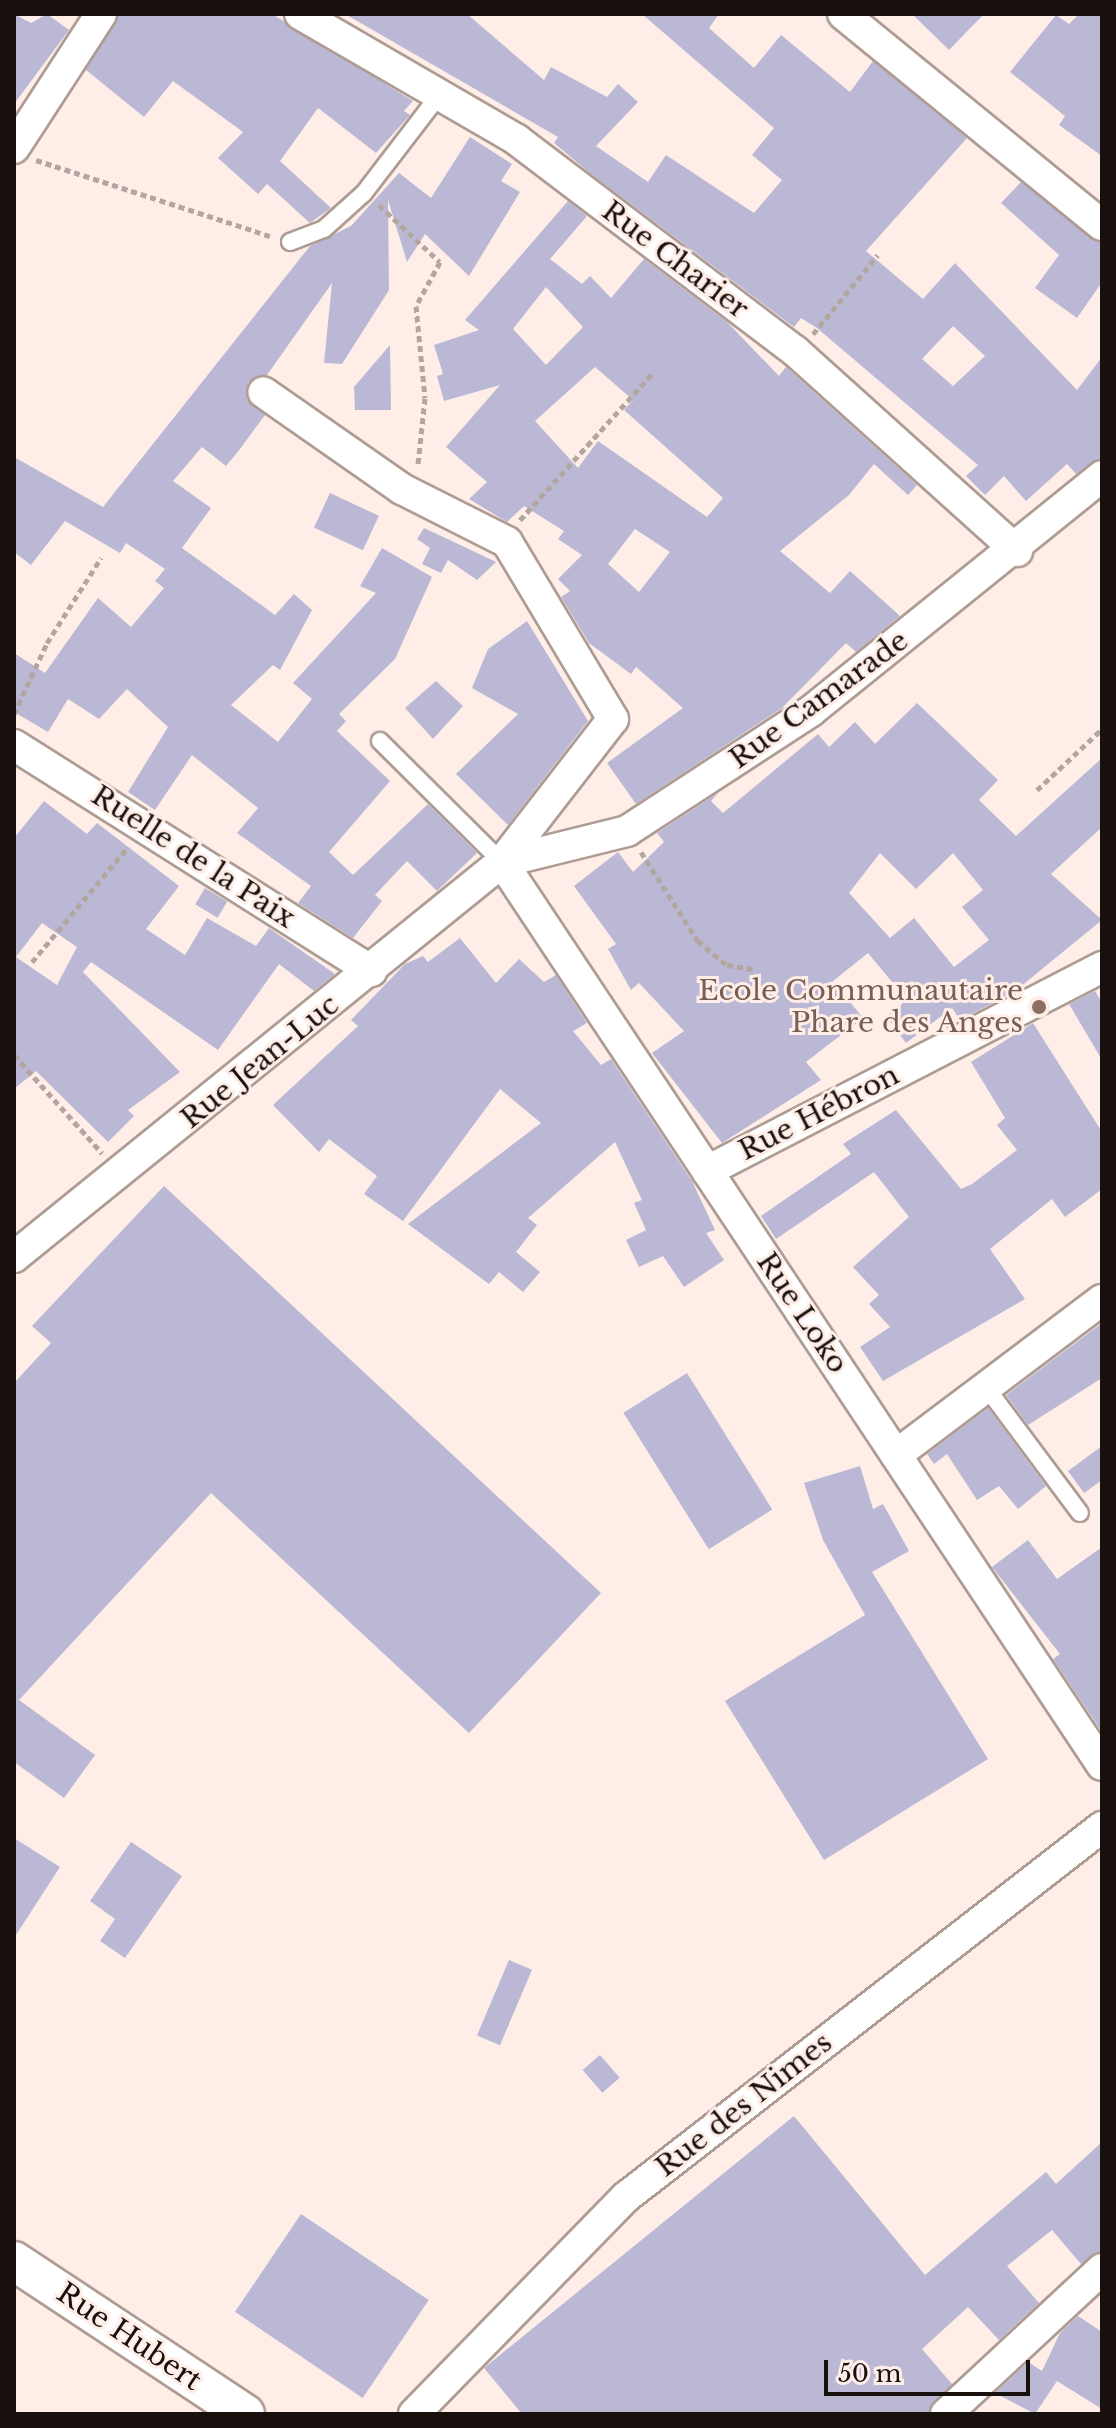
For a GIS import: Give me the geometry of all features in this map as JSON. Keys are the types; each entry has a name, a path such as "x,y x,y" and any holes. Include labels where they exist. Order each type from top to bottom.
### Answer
{"street":[{"path":"21,153 101,14"},
{"name":"Rue Charier","path":"300,14 436,99 517,140 795,351 1017,551"},
{"path":"843,14 1102,225"},
{"path":"263,392 402,489 507,542 613,719 502,862"},
{"name":"Rue Camarade","path":"502,862 627,831 811,711 1017,551 1102,476"},
{"name":"Ruelle de la Paix","path":"14,745 145,825 371,971"},
{"name":"Rue Jean-Luc","path":"14,1257 122,1174 502,862"},
{"name":"Rue Loko","path":"502,862 1102,1765"},
{"name":"Rue Hébron","path":"707,1171 1102,967"},
{"path":"896,1455 1102,1300"},
{"name":"Rue des Nimes","path":"414,2414 626,2197 1102,1827"},
{"name":"Rue Hubert","path":"14,2261 245,2414"},
{"path":"946,2414 1102,2269"}],"lane":[{"path":"290,242 324,229 364,193 436,99"},
{"path":"380,741 502,862"},
{"path":"986,1387 1080,1513"}],"path":[{"path":"21,153 290,242"},
{"path":"364,193 440,262 416,306 425,398 418,467 402,489"},
{"path":"795,351 878,255"},
{"path":"507,542 653,373"},
{"path":"14,714 47,643 101,558"},
{"path":"1037,790 1102,729"},
{"path":"32,962 145,825"},
{"path":"627,831 698,941 727,965 753,969"},
{"path":"14,1055 122,1174"}],"building":[{"path":"14,14 31,23 47,14 69,30 14,104"},
{"path":"119,14 272,14 413,101 404,111 410,115 376,153 318,108 280,161 331,208 310,223 267,184 258,194 218,158 243,132 173,81 144,117 86,70"},
{"path":"345,14 467,14 544,80 551,67 607,97 618,84 638,102 596,146 648,182 666,155 754,213 782,180 752,155 774,128 642,14 719,14 709,28 754,68 781,35 850,92 873,61 967,138 866,251 923,299 955,263 1077,390 1102,357 1102,458 1076,474 1067,464 1026,501 1004,476 985,495 966,476 978,465 817,328 801,318 794,327 591,174 554,143 558,137","holes":["953,326 985,356 953,386 922,359"]},
{"path":"912,14 984,14 949,50"},
{"path":"1079,14 1102,14 1102,156 1059,125 1065,116 1010,72 1056,15 1069,24"},
{"path":"470,137 512,164 501,181 520,192 469,276 425,234 407,262 388,200 389,290 342,364 324,363 332,283 267,375 248,382 247,400 265,415 240,449 226,466 202,447 173,481 211,508 182,548 275,615 294,594 312,610 280,670 273,665 231,705 278,742 312,699 293,683 376,593 360,586 382,548 432,577 395,659 339,714 346,721 337,731 390,781 329,852 353,875 428,804 477,853 437,891 407,861 375,895 382,901 353,938 298,903 311,886 237,833 258,808 192,755 155,810 128,792 168,727 127,689 99,719 68,699 48,732 14,712 14,653 45,673 98,598 131,627 164,588 155,581 165,569 126,543 120,553 65,521 31,565 14,552 14,457 103,507 310,246 351,226 399,173 431,198"},
{"path":"1021,182 1102,243 1102,282 1077,318 1035,288 1059,255 1001,203"},
{"path":"568,201 587,216 550,259 582,284 590,276 611,298 644,259 727,322 779,376 786,367 917,485 908,495 874,464 849,495 780,551 830,593 850,571 900,616 856,652 846,643 782,708 636,804 607,763 683,708 636,667 631,674 589,643 561,597 570,591 558,579 582,555 558,539 564,531 524,506 507,522 469,499 487,482 446,447 500,385 444,401 437,376 443,374 434,345 479,330 465,320","holes":["546,287 583,327 546,365 513,329","595,367 633,400 624,410 723,498 707,517 598,441 578,468 535,421","635,529 670,552 639,592 608,564"]},
{"path":"390,345 391,410 355,410 354,387"},
{"path":"330,493 379,516 363,550 314,527"},
{"path":"424,528 496,562 477,580 448,560 441,573 422,564 430,548 417,539"},
{"path":"527,621 588,721 508,825 456,774 518,714 472,688 488,649"},
{"path":"436,681 463,706 433,739 405,708"},
{"path":"917,703 998,780 979,800 1016,836 1102,758 1102,827 1051,874 1102,920 1014,992 960,1020 952,1008 906,1043 886,1016 907,1000 868,953 833,981 863,1018 806,1062 821,1080 722,1143 652,1053 684,1031 639,983 631,990 608,949 616,944 574,886 618,852 633,872 664,842 657,833 718,793 711,801 723,813 818,734 829,747 855,722 875,744","holes":["880,853 916,889 953,853 983,890 962,907 989,940 954,967 914,918 890,938 849,893"]},
{"path":"44,801 87,834 97,823 179,886 146,929 185,955 207,918 256,946 269,928 335,974 314,991 279,964 218,1050 91,962 83,972 180,1072 128,1110 134,1116 108,1142 36,1071 14,1089 14,838","holes":["42,923 77,947 57,985 16,957"]},
{"path":"205,888 227,901 218,918 195,904"},
{"path":"460,938 496,983 519,959 544,982 556,975 587,1023 573,1031 601,1065 611,1059 692,1181 715,1230 706,1233 724,1260 684,1287 663,1256 639,1267 626,1240 646,1230 634,1203 642,1200 615,1142 528,1218 537,1225 516,1252 540,1272 523,1292 499,1272 489,1284 408,1224 541,1123 500,1089 403,1221 364,1194 377,1176 329,1139 319,1152 273,1105 358,1026 351,1020 405,964 423,956 428,962"},
{"path":"1095,991 1102,1003 1102,1060 1069,1004"},
{"path":"1033,1023 1102,1132 1102,1189 1065,1217 1052,1199 990,1249 1025,1299 883,1381 860,1347 890,1327 869,1304 879,1295 853,1267 909,1217 874,1172 776,1239 761,1216 851,1154 843,1144 896,1110 961,1189 972,1184 1017,1150 997,1125 1005,1118 971,1062"},
{"path":"164,1186 601,1593 469,1733 211,1493 19,1700 95,1755 64,1798 14,1762 14,1383 51,1343 32,1326"},
{"path":"1102,1323 1102,1378 1028,1425 1006,1395"},
{"path":"687,1373 772,1510 709,1549 623,1413"},
{"path":"988,1408 1046,1486 1018,1509 999,1486 977,1500 947,1454 934,1464 927,1454"},
{"path":"1102,1446 1102,1480 1084,1493 1068,1471"},
{"path":"860,1466 873,1509 883,1504 909,1551 872,1572 988,1759 824,1860 725,1701 865,1615 823,1540 804,1483"},
{"path":"1028,1540 1057,1579 1102,1547 1102,1732 1053,1659 1060,1654 992,1567"},
{"path":"14,1838 60,1867 14,1938"},
{"path":"131,1842 182,1876 125,1958 100,1941 115,1919 90,1901"},
{"path":"509,1960 532,1970 500,2045 477,2035"},
{"path":"600,2055 620,2078 602,2093 583,2070"},
{"path":"794,2116 925,2275 1046,2172 1056,2184 1102,2142 1102,2252 1081,2264 1052,2230 1007,2266 1039,2303 999,2340 968,2307 922,2349 952,2384 928,2414 522,2414 484,2368"},
{"path":"301,2214 429,2300 363,2398 235,2312"},
{"path":"1078,2316 1102,2332 1102,2409 1057,2381 1035,2414 995,2393 1028,2362 1042,2371 1060,2333"}],"place":[{"name":"Ecole Communautaire Phare des Anges","path":"1039,1007"}]}
